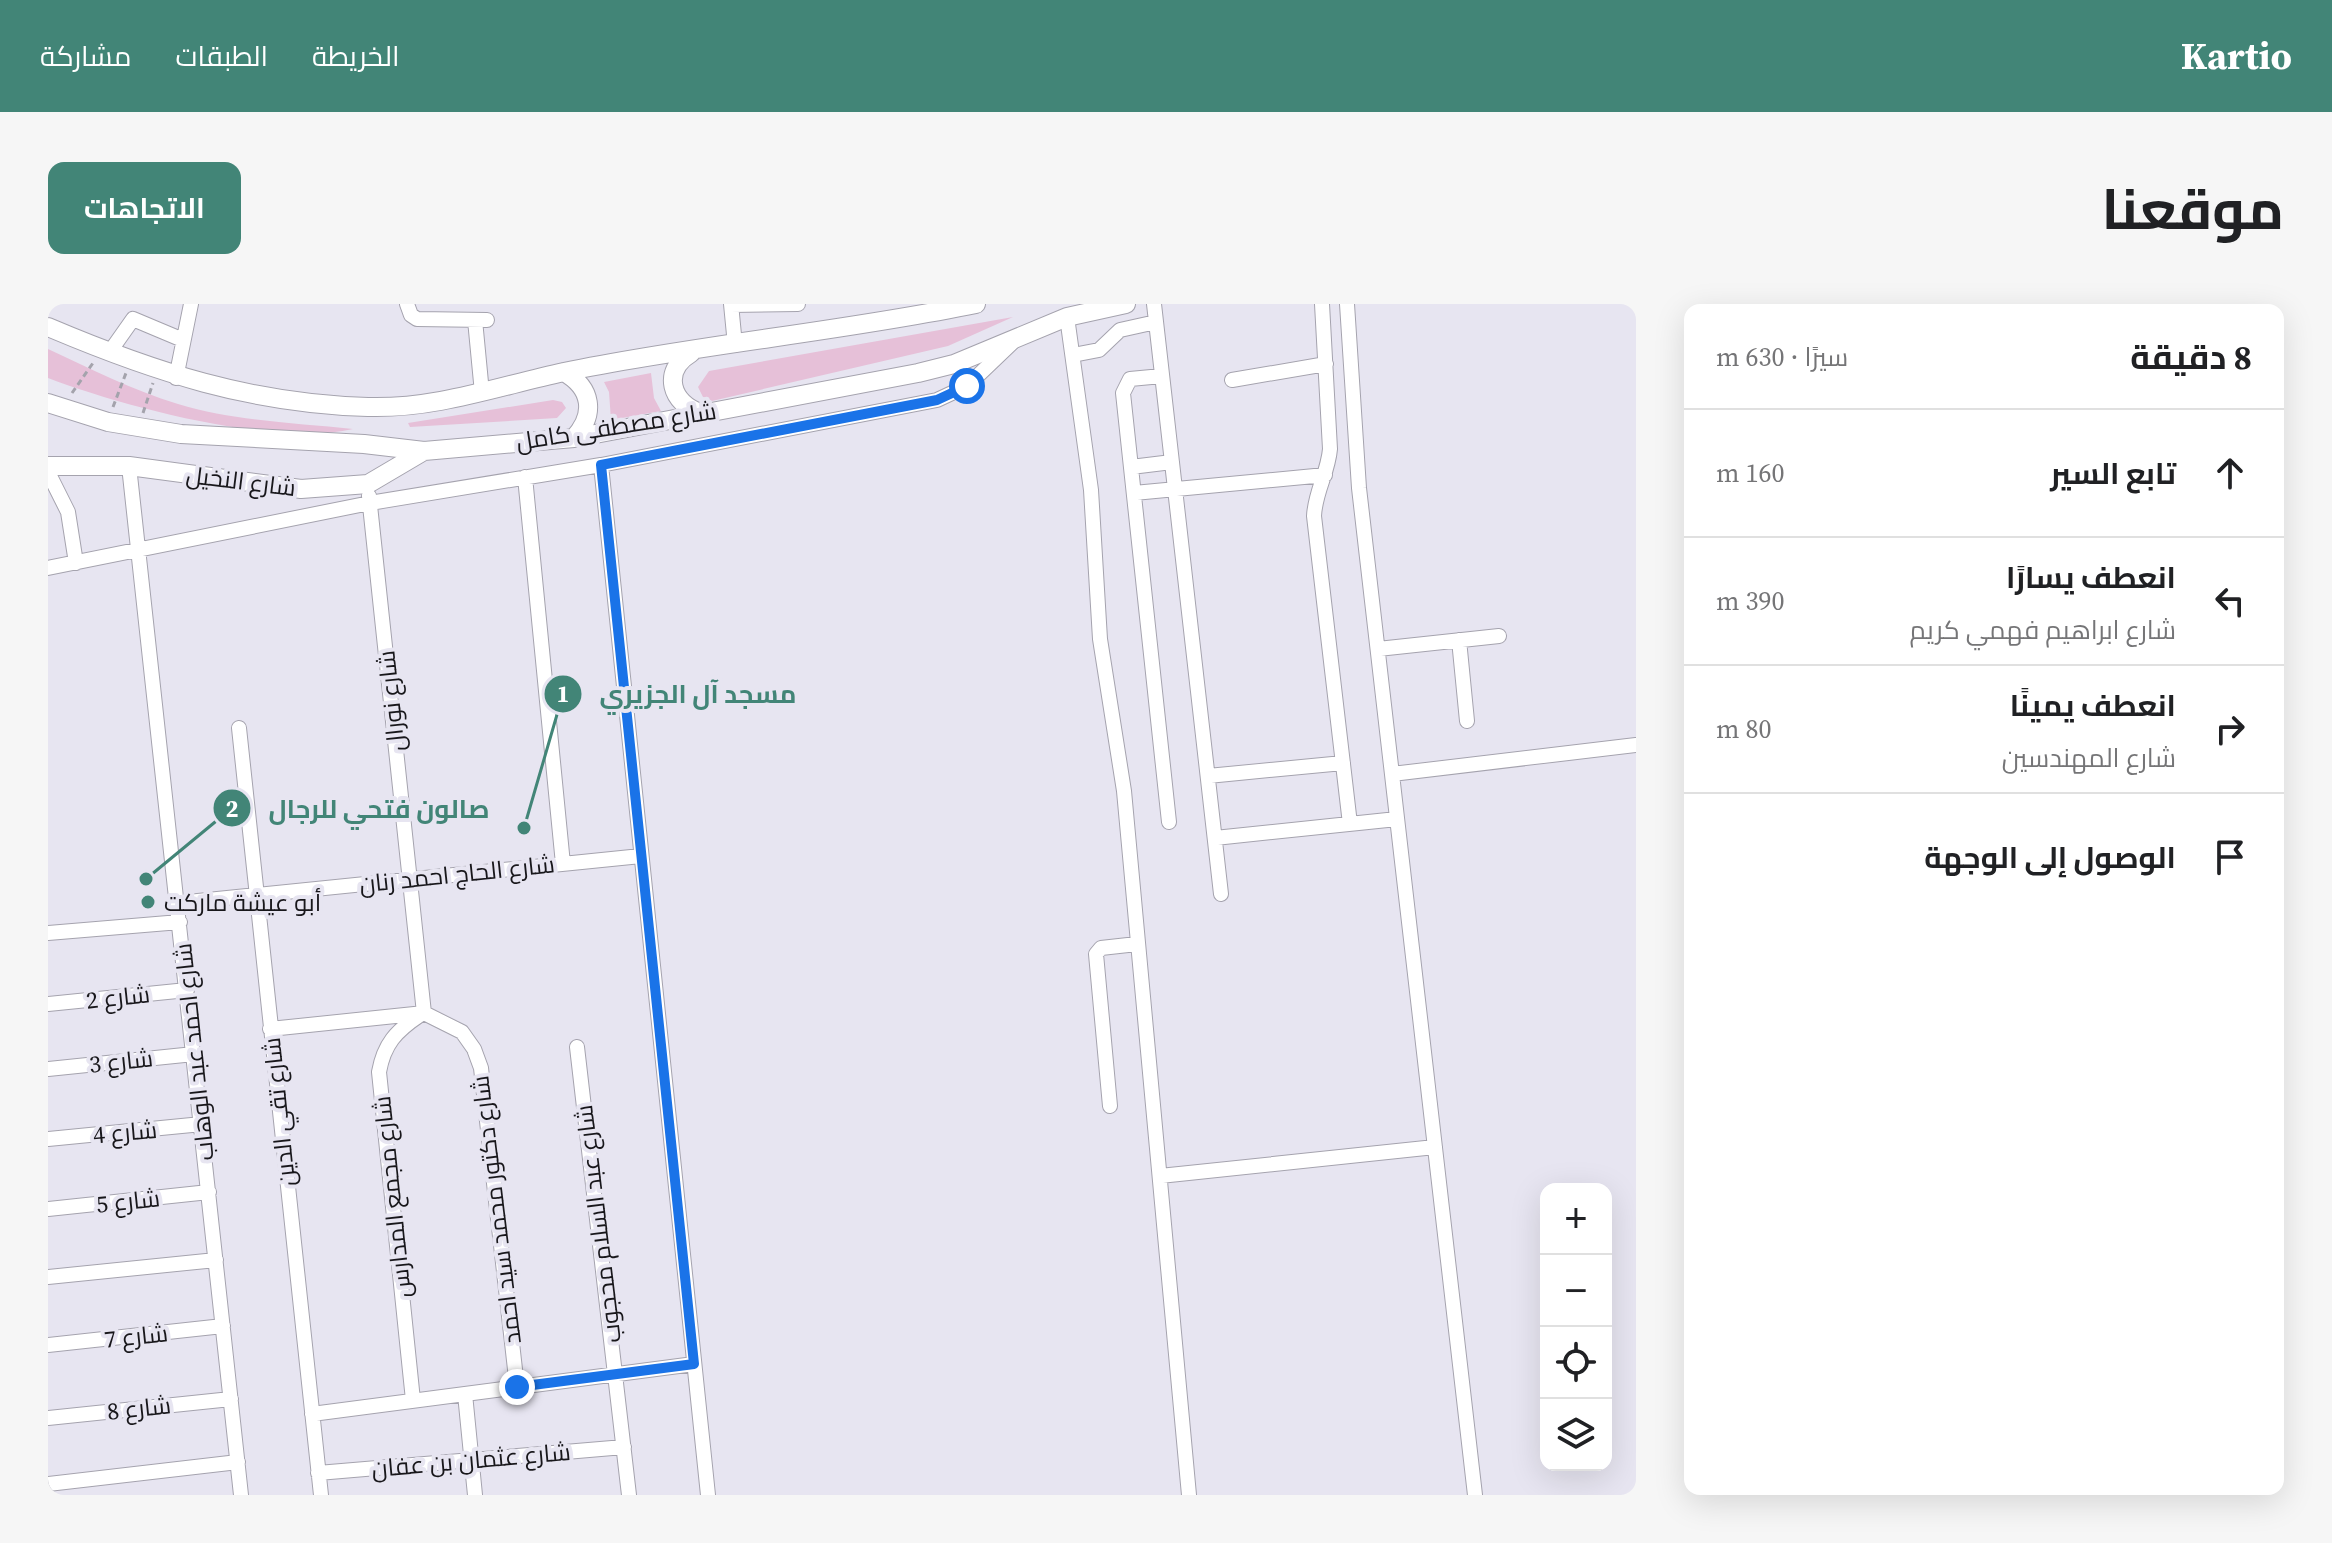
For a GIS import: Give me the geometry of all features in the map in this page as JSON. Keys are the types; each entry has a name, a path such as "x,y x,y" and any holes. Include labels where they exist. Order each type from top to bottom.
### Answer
{"main road":[{"path":"48,327 176,378 263,397 370,407 482,393 564,372 976,304"},
{"name":"شارع مصطفى كامل","path":"54,405 138,428 213,437 364,444 424,451 574,438 918,373 954,364 1067,317 1126,304"},
{"path":"693,352 681,359 673,371 672,385 676,399 687,409 701,413"},
{"path":"564,372 576,379 589,402 589,416 574,438"},
{"name":"شارع النخيل","path":"48,469 129,466 301,489 368,484 424,451"}],"street":[{"path":"176,378 191,304"},
{"path":"407,304 411,315 417,319 481,320 482,393"},
{"path":"735,345 731,304 798,304"},
{"path":"1154,304 1221,894"},
{"path":"1322,304 1330,449 1325,475 1315,501 1314,516 1350,824"},
{"path":"1347,304 1359,488 1475,1495"},
{"path":"1067,317 1091,490 1100,639 1124,791 1189,1495"},
{"path":"106,352 133,319 183,340"},
{"path":"1073,355 1099,350 1120,330 1156,322"},
{"path":"48,568 370,503 601,465 937,400 967,386 1018,337"},
{"path":"1232,380 1326,364"},
{"path":"1162,376 1130,379 1123,387 1169,822"},
{"path":"1131,467 1172,462"},
{"path":"601,465 708,1495"},
{"name":"شارع احمد عبد الوهاب","path":"129,466 241,1495"},
{"path":"48,469 68,512 76,563"},
{"path":"1134,493 1325,475"},
{"path":"525,477 563,864"},
{"name":"شارع نورال","path":"368,484 424,1013"},
{"path":"1378,649 1499,636"},
{"path":"1459,640 1467,721"},
{"name":"شارع تقي الدين","path":"239,728 321,1495"},
{"path":"1392,774 1636,745"},
{"path":"1208,776 1343,763"},
{"path":"1215,838 1397,819"},
{"name":"شارع الحاج احمد رنان","path":"178,903 641,856"},
{"path":"48,933 180,922"},
{"path":"1110,1106 1096,954 1101,948 1137,944"},
{"name":"شارع 2","path":"48,1004 187,990"},
{"path":"270,1029 424,1013"},
{"name":"شارع دكتور محمد سيد احمد","path":"424,1013 462,1032 474,1049 481,1068 517,1387"},
{"name":"شارع مجمع المدارس","path":"413,1400 379,1072 382,1053 392,1037 424,1013"},
{"name":"شارع عبد السلام محجوب","path":"577,1047 629,1495"},
{"name":"شارع 3","path":"48,1069 194,1054"},
{"name":"شارع 4","path":"48,1139 202,1124"},
{"path":"1160,1176 1435,1147"},
{"name":"شارع 5","path":"48,1209 209,1192"},
{"path":"48,1277 216,1260"},
{"name":"شارع 7","path":"48,1345 223,1326"},
{"path":"312,1414 694,1364"},
{"path":"465,1394 475,1495"},
{"name":"شارع 8","path":"48,1418 231,1399"},
{"name":"شارع عثمان بن عفان","path":"318,1473 624,1447"},
{"path":"48,1484 238,1462"}],"path":[{"path":"54,405 106,352"},
{"path":"108,422 130,362"},
{"path":"138,428 157,371"}],"shaded area":[{"path":"1013,317 948,346 712,401 703,397 698,387 709,371"},
{"path":"48,349 144,392 199,410 265,421 353,429 283,433 157,412 48,378"},
{"path":"651,373 654,398 661,411 611,420 609,392 604,382"},
{"path":"553,400 562,402 566,408 557,418 410,427 408,423"}],"place":[{"name":"مسجد آل الجزيري","path":"524,828"},
{"name":"صالون فتحي للرجال","path":"146,879"},
{"name":"أبو عيشة ماركت","path":"148,902"}],"route":[{"path":"517,1387 694,1364 601,465 937,400 967,386"}]}
